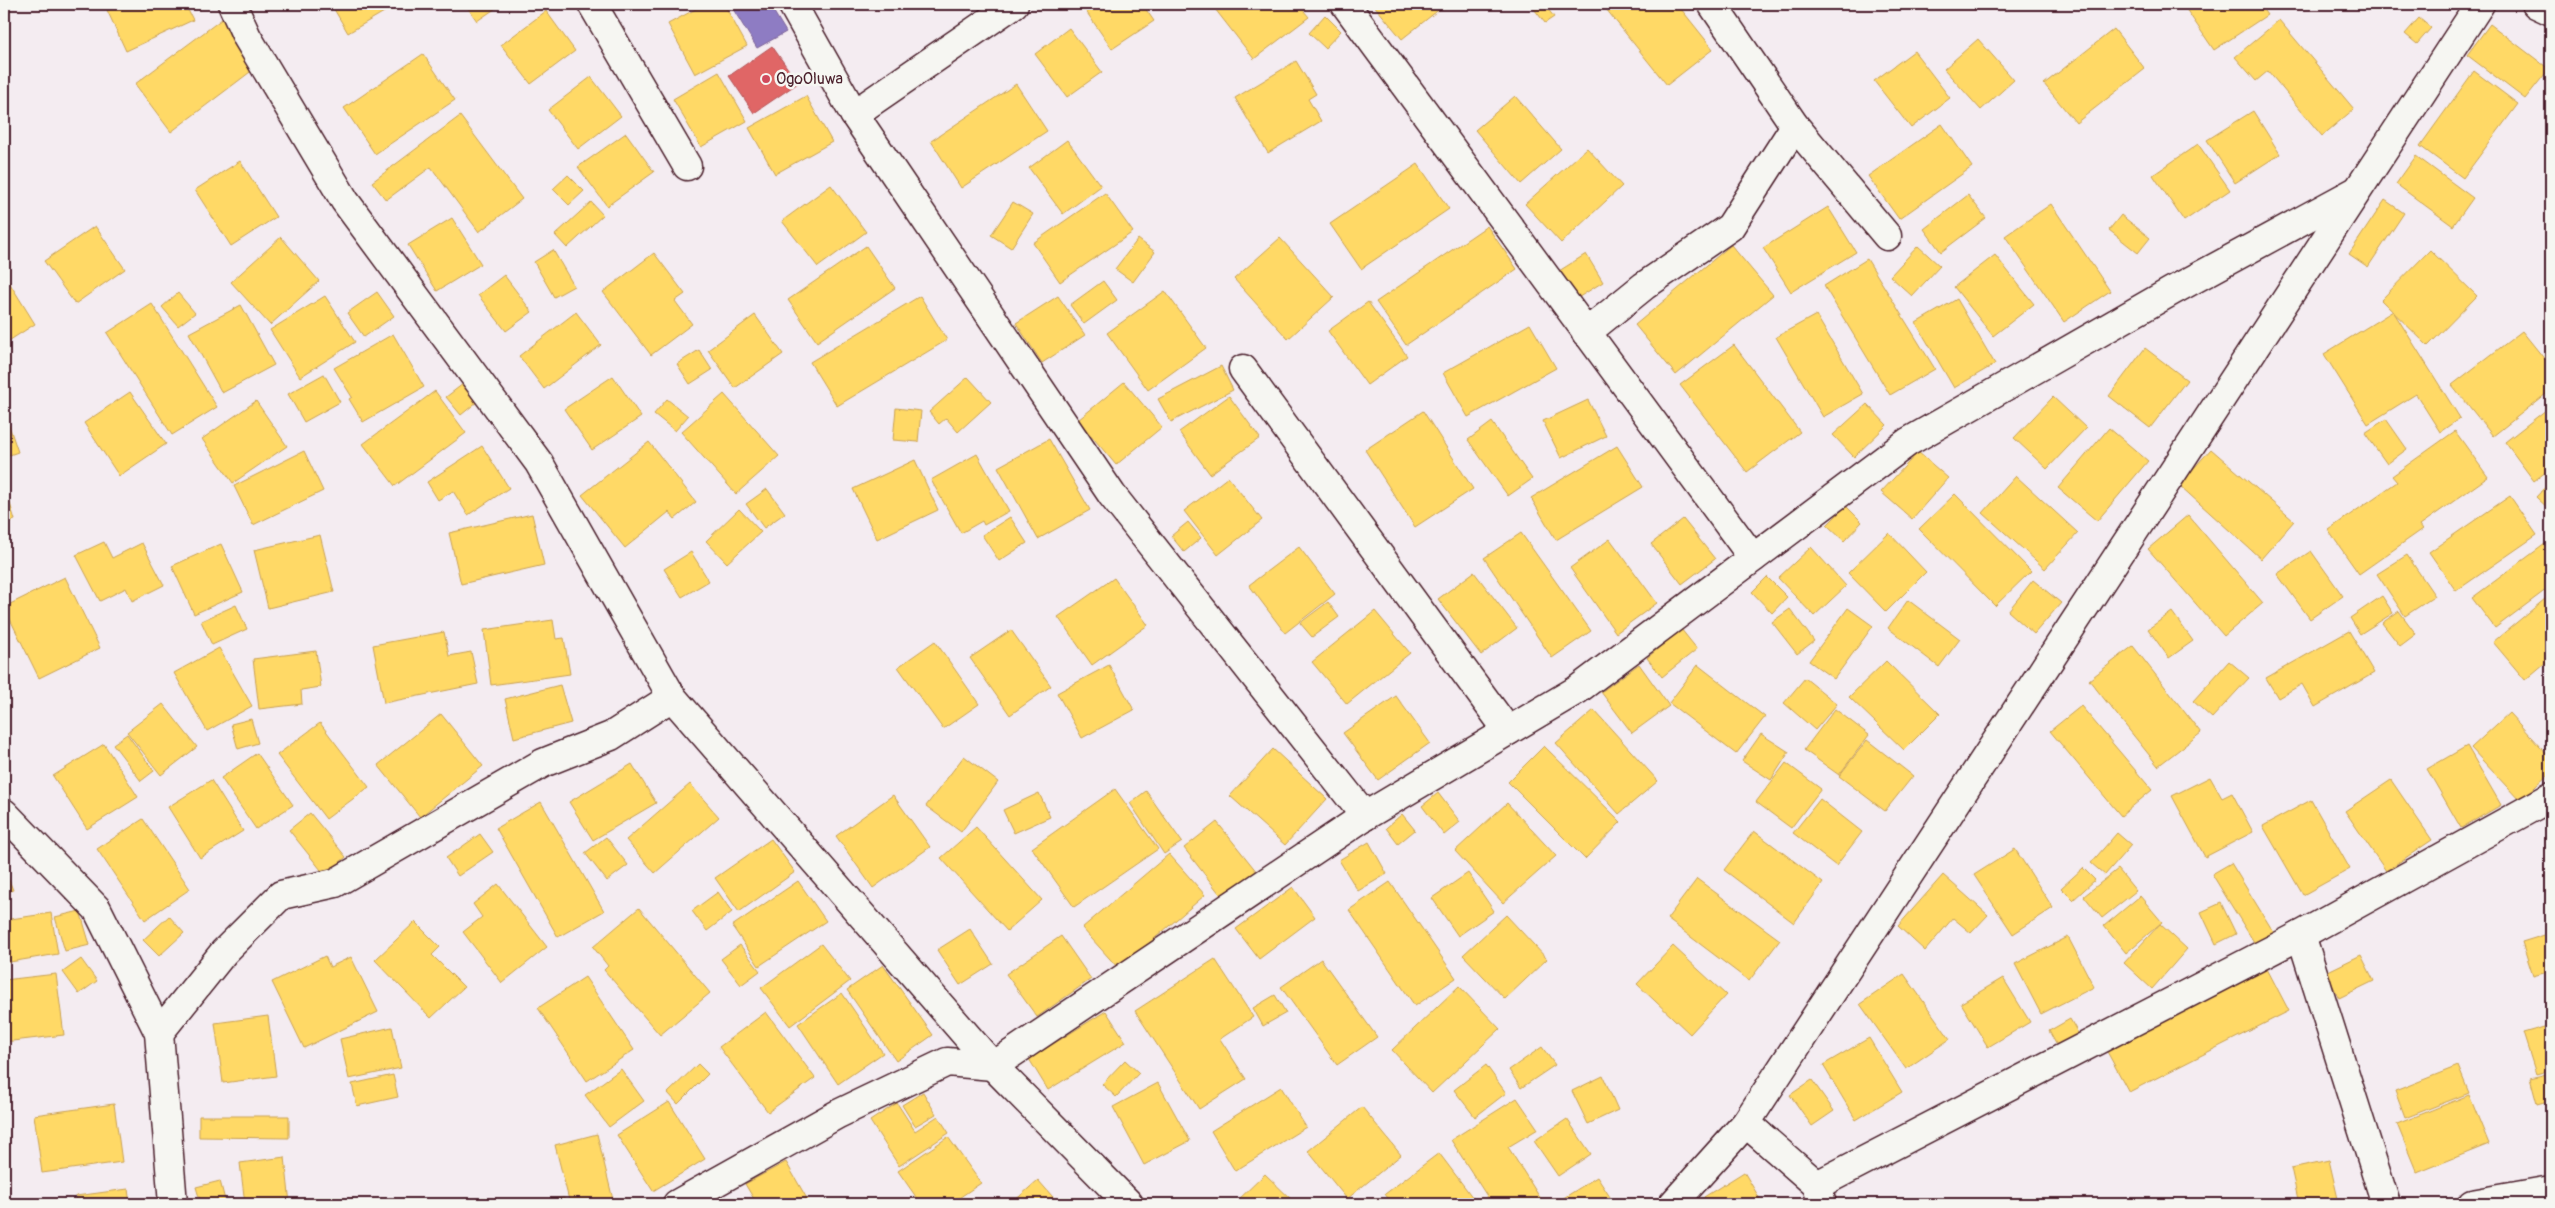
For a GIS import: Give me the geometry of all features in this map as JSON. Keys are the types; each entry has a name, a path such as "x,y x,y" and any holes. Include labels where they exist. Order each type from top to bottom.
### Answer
{"street":[{"path":"232,4 247,37 345,201 539,463 672,697 993,1066 1129,1204"},
{"path":"592,4 687,166"},
{"path":"792,4 854,114 1112,495 1365,816"},
{"path":"854,114 1014,4"},
{"path":"1345,4 1753,558"},
{"path":"1712,4 1795,126 1887,236"},
{"path":"1673,1204 1746,1123 2480,4"},
{"path":"2536,4 2551,12"},
{"path":"1586,333 1644,286 1730,227 1795,126"},
{"path":"677,1204 838,1114 947,1062 993,1066 1365,816 1577,690 1908,442 2172,291 2356,191"},
{"path":"1243,369 1508,731"},
{"path":"159,1032 224,952 281,895 335,882 543,762 611,736 672,697"},
{"path":"1746,1123 1820,1195 2301,935 2551,796"},
{"path":"4,813 97,908 159,1032 173,1204"},
{"path":"2301,935 2386,1204"},
{"path":"2472,1204 2551,1190"}],"building: Homes":[{"path":"119,4 185,4 193,20 126,51 107,10"},
{"path":"331,4 396,4 396,5 348,33"},
{"path":"465,4 502,4 477,21"},
{"path":"705,4 724,4 747,46 695,74 668,24"},
{"path":"1081,4 1142,4 1154,21 1112,49"},
{"path":"1222,4 1298,4 1309,17 1254,59 1215,9"},
{"path":"1373,4 1446,4 1402,39"},
{"path":"1544,4 1554,17 1545,23 1531,5"},
{"path":"1602,4 1677,4 1713,49 1667,85"},
{"path":"2194,4 2259,4 2267,15 2214,50 2186,9"},
{"path":"546,11 575,51 531,84 501,45"},
{"path":"1325,15 1341,31 1325,48 1309,33"},
{"path":"2419,18 2431,28 2417,44 2405,34"},
{"path":"222,19 258,66 171,132 135,84"},
{"path":"2279,20 2354,109 2322,136 2268,71 2256,81 2235,57"},
{"path":"2490,24 2549,69 2525,99 2467,55"},
{"path":"1069,28 1102,72 1067,97 1035,54"},
{"path":"2114,29 2145,69 2076,123 2044,84"},
{"path":"1978,39 2014,80 1981,110 1944,69"},
{"path":"1914,51 1950,98 1911,128 1874,81"},
{"path":"423,54 455,100 375,154 344,108"},
{"path":"1296,61 1316,94 1308,99 1321,121 1268,153 1235,98"},
{"path":"2474,71 2518,104 2463,178 2420,146"},
{"path":"719,72 747,121 701,147 673,99"},
{"path":"591,77 621,116 578,149 548,110"},
{"path":"1016,84 1047,131 961,188 931,141"},
{"path":"806,96 832,142 775,174 749,128"},
{"path":"1515,96 1561,149 1521,184 1475,130"},
{"path":"2253,111 2280,154 2235,183 2207,140"},
{"path":"460,116 522,199 479,232 431,167 386,200 372,182"},
{"path":"1942,124 1972,167 1899,219 1868,176"},
{"path":"626,133 654,172 607,206 578,167"},
{"path":"1067,140 1101,186 1063,214 1029,168"},
{"path":"2198,144 2230,190 2184,221 2153,175"},
{"path":"1587,148 1622,186 1561,243 1525,204"},
{"path":"2416,156 2473,198 2453,226 2396,184"},
{"path":"240,161 276,217 231,246 195,190"},
{"path":"1418,164 1449,209 1361,269 1330,224"},
{"path":"568,175 584,191 569,205 553,189"},
{"path":"831,185 866,232 818,267 782,221"},
{"path":"1105,193 1133,232 1060,282 1033,243"},
{"path":"1968,195 1986,218 1941,252 1924,229"},
{"path":"2385,200 2404,213 2368,267 2349,254"},
{"path":"591,202 603,215 567,248 555,235"},
{"path":"1013,202 1033,214 1011,248 991,235"},
{"path":"2051,204 2110,291 2064,322 2005,236"},
{"path":"1828,207 1856,252 1791,292 1763,248"},
{"path":"2121,215 2150,238 2138,253 2109,230"},
{"path":"452,218 481,264 437,291 408,245"},
{"path":"95,226 125,269 75,304 44,261"},
{"path":"1487,226 1517,269 1406,345 1376,302"},
{"path":"281,237 319,281 270,325 231,282"},
{"path":"1280,238 1334,297 1288,339 1234,279"},
{"path":"1138,239 1155,252 1133,282 1115,269"},
{"path":"1731,245 1773,295 1676,375 1635,325"},
{"path":"866,246 895,288 817,342 788,300"},
{"path":"1918,246 1940,266 1912,296 1890,276"},
{"path":"553,250 574,286 554,297 534,262"},
{"path":"2430,250 2477,296 2428,346 2381,300"},
{"path":"654,253 685,294 675,301 692,324 651,355 603,292"},
{"path":"1586,254 1603,282 1576,299 1559,271"},
{"path":"1995,255 2034,304 1993,336 1954,287"},
{"path":"1867,259 1935,369 1890,395 1824,286"},
{"path":"4,274 35,324 4,344"},
{"path":"504,275 532,312 506,331 478,295"},
{"path":"1103,281 1117,300 1084,324 1070,305"},
{"path":"1165,291 1206,348 1148,390 1107,333"},
{"path":"377,292 394,316 364,337 347,313"},
{"path":"178,293 195,313 178,326 162,307"},
{"path":"325,296 355,342 300,377 270,330"},
{"path":"920,296 947,340 837,406 810,362"},
{"path":"1058,296 1085,335 1042,363 1016,323"},
{"path":"1957,299 1995,364 1954,388 1916,323"},
{"path":"1368,302 1407,356 1367,385 1328,331"},
{"path":"152,304 217,407 172,435 107,333"},
{"path":"241,305 274,365 222,393 189,333"},
{"path":"2393,311 2460,418 2440,432 2416,394 2368,424 2324,354"},
{"path":"576,312 601,345 544,389 519,356"},
{"path":"755,315 783,354 735,388 708,350"},
{"path":"1816,315 1863,394 1823,417 1776,337"},
{"path":"1530,324 1556,368 1468,417 1443,373"},
{"path":"2522,331 2551,367 2551,390 2493,436 2452,385"},
{"path":"393,334 424,387 363,422 349,399 352,397 334,368"},
{"path":"1734,345 1800,432 1747,472 1680,385"},
{"path":"2145,348 2187,380 2150,428 2109,396"},
{"path":"699,350 712,370 690,384 677,364"},
{"path":"1221,366 1233,390 1171,422 1158,399"},
{"path":"324,374 340,402 304,422 288,394"},
{"path":"613,376 641,417 592,450 564,409"},
{"path":"968,377 991,402 958,432 946,418 939,424 929,412"},
{"path":"1124,382 1162,427 1116,465 1078,420"},
{"path":"463,384 478,401 461,415 446,397"},
{"path":"435,391 466,433 395,486 363,444"},
{"path":"130,392 166,444 119,476 84,423"},
{"path":"724,394 779,456 736,494 681,432"},
{"path":"1229,396 1260,438 1210,474 1179,432"},
{"path":"2053,397 2086,428 2047,469 2014,438"},
{"path":"667,399 688,416 675,431 654,414"},
{"path":"1588,400 1606,436 1561,458 1543,421"},
{"path":"256,401 287,446 233,483 202,439"},
{"path":"1867,404 1887,425 1854,457 1833,435"},
{"path":"2551,406 2551,468 2534,481 2505,442"},
{"path":"896,408 921,411 918,442 893,440"},
{"path":"4,411 18,452 4,457"},
{"path":"1423,411 1473,489 1415,527 1365,450"},
{"path":"2386,419 2407,449 2387,464 2365,433"},
{"path":"1492,422 1532,479 1508,496 1468,440"},
{"path":"2109,428 2148,461 2097,521 2058,488"},
{"path":"2455,431 2488,477 2420,525 2423,529 2359,574 2328,530 2397,482 2392,476"},
{"path":"1049,439 1090,510 1038,539 998,467"},
{"path":"649,442 696,502 675,519 669,512 625,548 582,495"},
{"path":"482,446 509,488 468,515 453,491 438,500 427,482"},
{"path":"1617,446 1643,487 1556,540 1531,498"},
{"path":"2211,449 2294,521 2261,559 2179,485"},
{"path":"304,451 323,491 253,525 234,486"},
{"path":"1918,452 1948,478 1912,519 1881,492"},
{"path":"977,454 1009,511 984,525 982,521 961,533 931,480"},
{"path":"915,460 938,510 877,539 853,489"},
{"path":"2016,476 2078,533 2045,569 1983,513"},
{"path":"1228,477 1262,520 1218,555 1184,511"},
{"path":"2551,481 2551,511 2536,497"},
{"path":"4,484 15,520 4,524"},
{"path":"767,489 785,513 764,528 746,504"},
{"path":"1955,494 2031,571 1995,606 1919,529"},
{"path":"2510,496 2537,535 2456,591 2429,552"},
{"path":"1846,506 1862,522 1844,541 1827,525"},
{"path":"739,509 761,532 727,563 706,541"},
{"path":"532,514 544,565 461,584 449,533"},
{"path":"2188,515 2263,603 2224,636 2148,549"},
{"path":"1010,517 1027,543 999,561 982,535"},
{"path":"1683,519 1715,559 1682,584 1651,544"},
{"path":"1188,522 1201,538 1184,552 1171,536"},
{"path":"1521,533 1591,631 1552,658 1484,558"},
{"path":"1889,533 1926,572 1886,612 1848,573"},
{"path":"320,535 334,592 268,608 254,550"},
{"path":"1610,539 1657,603 1616,633 1570,568"},
{"path":"104,542 112,558 142,543 164,585 132,601 126,588 100,601 76,555"},
{"path":"221,544 243,592 194,614 172,566"},
{"path":"2545,544 2551,553 2551,586 2495,628 2472,598"},
{"path":"1299,547 1335,594 1285,633 1249,585"},
{"path":"1811,547 1846,586 1814,616 1778,578"},
{"path":"2311,551 2343,596 2310,619 2277,574"},
{"path":"691,552 709,581 682,597 664,569"},
{"path":"2407,555 2435,596 2405,616 2377,574"},
{"path":"1474,572 1517,628 1481,655 1438,599"},
{"path":"65,577 100,648 39,678 4,607"},
{"path":"1767,577 1787,597 1772,613 1752,592"},
{"path":"1114,578 1148,625 1092,665 1058,617"},
{"path":"2033,580 2061,603 2034,634 2008,611"},
{"path":"2551,594 2551,658 2525,680 2493,642"},
{"path":"2382,596 2393,613 2360,634 2350,618"},
{"path":"1908,600 1960,639 1939,667 1888,628"},
{"path":"1328,602 1339,617 1312,637 1300,623"},
{"path":"236,605 247,629 212,645 201,621"},
{"path":"1848,608 1873,626 1834,679 1809,661"},
{"path":"1790,609 1814,641 1797,654 1772,622"},
{"path":"1375,611 1410,653 1347,704 1312,662"},
{"path":"2399,611 2416,634 2400,646 2382,623"},
{"path":"2172,612 2193,641 2169,658 2148,629"},
{"path":"553,620 556,639 564,638 570,674 491,685 484,630"},
{"path":"1681,629 1697,649 1662,677 1647,658"},
{"path":"1011,630 1051,686 1010,715 970,658"},
{"path":"2349,631 2374,673 2315,707 2302,684 2278,698 2266,678"},
{"path":"444,632 449,656 471,652 478,684 384,703 373,645"},
{"path":"935,641 979,704 943,729 898,667"},
{"path":"2133,646 2201,733 2158,766 2089,680"},
{"path":"219,648 252,706 207,731 174,673"},
{"path":"316,651 321,687 301,690 302,704 259,709 253,659"},
{"path":"1886,661 1940,714 1904,750 1849,697"},
{"path":"2229,661 2249,678 2212,718 2193,701"},
{"path":"1639,664 1669,706 1632,733 1601,692"},
{"path":"1109,665 1134,710 1082,738 1057,693"},
{"path":"1698,665 1765,717 1736,754 1669,703"},
{"path":"1805,678 1837,704 1815,730 1784,703"},
{"path":"560,685 571,723 514,738 505,699"},
{"path":"1396,696 1430,743 1378,780 1343,733"},
{"path":"163,704 197,747 161,775 127,732"},
{"path":"2081,706 2152,790 2121,816 2050,731"},
{"path":"1835,709 1869,735 1839,775 1804,750"},
{"path":"1594,710 1658,781 1619,814 1556,743"},
{"path":"2509,713 2551,759 2551,772 2520,801 2471,748"},
{"path":"441,714 483,766 420,817 378,765"},
{"path":"251,719 258,743 238,749 231,724"},
{"path":"320,723 369,787 326,819 277,755"},
{"path":"127,734 154,771 141,781 113,744"},
{"path":"1761,734 1789,752 1771,780 1742,761"},
{"path":"1867,740 1913,776 1885,811 1839,776"},
{"path":"104,744 138,797 87,829 53,776"},
{"path":"1544,746 1621,822 1585,859 1508,782"},
{"path":"2467,746 2501,805 2461,828 2427,769"},
{"path":"1273,749 1327,799 1285,845 1230,796"},
{"path":"257,753 293,805 256,829 221,778"},
{"path":"964,756 998,782 961,832 926,806"},
{"path":"1786,763 1821,789 1791,828 1756,802"},
{"path":"632,764 656,803 593,840 569,802"},
{"path":"2210,777 2222,798 2232,793 2253,832 2205,857 2172,796"},
{"path":"211,780 243,831 200,858 168,807"},
{"path":"2391,780 2432,840 2386,871 2345,811"},
{"path":"690,784 719,817 655,873 626,840"},
{"path":"1115,789 1158,849 1074,907 1032,848"},
{"path":"1146,791 1182,842 1164,854 1130,803"},
{"path":"1039,793 1050,817 1014,833 1003,810"},
{"path":"1438,793 1460,822 1444,835 1422,806"},
{"path":"893,795 930,847 873,888 836,836"},
{"path":"1820,799 1862,832 1836,866 1793,833"},
{"path":"2311,800 2350,869 2303,895 2263,826"},
{"path":"541,802 604,911 558,937 496,828"},
{"path":"1507,803 1556,856 1503,903 1455,851"},
{"path":"310,813 346,857 325,875 289,830"},
{"path":"1402,814 1415,830 1398,844 1386,828"},
{"path":"143,819 190,889 145,920 97,849"},
{"path":"1217,822 1257,872 1223,898 1184,848"},
{"path":"976,827 1042,900 1007,931 941,858"},
{"path":"1754,831 1823,883 1794,923 1724,870"},
{"path":"2117,833 2131,845 2105,875 2091,863"},
{"path":"480,834 493,852 458,876 446,858"},
{"path":"606,837 628,865 607,881 585,853"},
{"path":"771,839 795,872 739,912 715,878"},
{"path":"1369,842 1387,874 1358,891 1339,860"},
{"path":"2015,849 2053,908 2013,934 1974,875"},
{"path":"1169,854 1205,895 1119,969 1082,928"},
{"path":"2231,863 2276,936 2257,947 2212,874"},
{"path":"4,868 13,890 4,893"},
{"path":"2083,868 2095,880 2073,900 2061,888"},
{"path":"2118,869 2136,891 2102,918 2084,896"},
{"path":"1468,873 1494,911 1458,936 1432,898"},
{"path":"1943,875 1988,915 1971,933 1953,918 1925,951 1898,926"},
{"path":"1697,879 1780,940 1749,981 1667,919"},
{"path":"798,881 826,921 759,966 732,926"},
{"path":"1390,882 1456,978 1415,1006 1349,910"},
{"path":"498,884 547,947 502,983 463,932 482,917 473,904"},
{"path":"1293,887 1315,917 1259,959 1236,929"},
{"path":"718,892 732,912 707,931 692,911"},
{"path":"2140,896 2162,922 2126,953 2104,926"},
{"path":"2221,903 2236,934 2216,944 2201,912"},
{"path":"639,908 710,993 660,1035 604,970 608,966 593,947"},
{"path":"80,911 90,945 65,951 55,917"},
{"path":"51,913 58,954 4,963 4,920"},
{"path":"1506,915 1547,959 1505,999 1463,955"},
{"path":"169,916 184,933 159,956 143,940"},
{"path":"415,922 440,947 432,955 464,987 431,1018 375,960"},
{"path":"2160,924 2187,949 2152,989 2124,963"},
{"path":"970,929 993,964 960,985 937,950"},
{"path":"2551,933 2551,971 2533,976 2522,942"},
{"path":"1061,936 1091,979 1037,1017 1006,974"},
{"path":"2068,937 2094,987 2041,1014 2015,964"},
{"path":"821,944 850,981 790,1026 761,988"},
{"path":"740,945 760,971 741,985 721,959"},
{"path":"1673,946 1726,995 1690,1034 1637,984"},
{"path":"2361,955 2374,981 2339,998 2326,972"},
{"path":"325,956 330,967 351,957 378,1012 304,1048 272,982"},
{"path":"81,959 97,981 79,994 63,972"},
{"path":"1215,959 1253,1017 1220,1039 1246,1079 1199,1109 1135,1011"},
{"path":"1321,959 1377,1037 1337,1065 1281,987"},
{"path":"883,965 933,1035 896,1061 847,990"},
{"path":"2265,965 2289,1011 2129,1092 2104,1046"},
{"path":"56,974 64,1035 4,1042 4,980"},
{"path":"1904,974 1950,1039 1906,1069 1860,1004"},
{"path":"585,977 634,1050 587,1081 538,1008"},
{"path":"2003,978 2030,1022 1988,1047 1961,1003"},
{"path":"1459,986 1500,1029 1432,1093 1392,1050"},
{"path":"842,993 883,1053 838,1084 798,1024"},
{"path":"1275,995 1286,1013 1263,1026 1253,1008"},
{"path":"1106,1011 1126,1042 1048,1090 1029,1059"},
{"path":"766,1012 815,1078 768,1112 719,1047"},
{"path":"268,1016 276,1076 223,1083 215,1023"},
{"path":"2070,1019 2083,1042 2061,1053 2049,1031"},
{"path":"2551,1025 2551,1070 2536,1074 2523,1033"},
{"path":"392,1027 401,1068 349,1079 340,1039"},
{"path":"1869,1038 1902,1092 1856,1120 1823,1065"},
{"path":"1542,1047 1555,1065 1521,1088 1509,1070"},
{"path":"1125,1060 1139,1073 1116,1097 1102,1084"},
{"path":"698,1064 708,1074 678,1104 668,1093"},
{"path":"1486,1065 1506,1093 1475,1117 1454,1090"},
{"path":"2458,1066 2469,1093 2405,1118 2395,1091"},
{"path":"621,1069 644,1101 609,1127 585,1095"},
{"path":"2551,1073 2551,1100 2537,1104 2530,1078"},
{"path":"393,1075 398,1097 357,1106 352,1084"},
{"path":"1603,1076 1618,1110 1588,1124 1572,1091"},
{"path":"1812,1080 1834,1111 1812,1126 1790,1095"},
{"path":"1158,1083 1190,1141 1144,1165 1113,1107"},
{"path":"1281,1087 1306,1127 1235,1171 1211,1131"},
{"path":"923,1092 936,1114 915,1126 902,1105"},
{"path":"2469,1095 2489,1144 2417,1173 2397,1124"},
{"path":"1517,1098 1538,1129 1508,1147 1544,1204 1492,1204 1451,1140"},
{"path":"669,1102 705,1159 653,1191 617,1135"},
{"path":"897,1103 915,1131 938,1116 949,1133 899,1166 870,1121"},
{"path":"114,1104 122,1162 42,1173 34,1115"},
{"path":"1362,1107 1401,1155 1347,1199 1308,1151"},
{"path":"199,1116 289,1116 289,1138 199,1137"},
{"path":"1567,1119 1591,1154 1558,1176 1534,1141"},
{"path":"597,1134 614,1204 570,1204 555,1145"},
{"path":"948,1137 981,1183 950,1204 921,1204 898,1171"},
{"path":"1439,1153 1476,1202 1473,1204 1392,1204 1385,1194"},
{"path":"285,1157 290,1204 245,1204 240,1163"},
{"path":"2329,1160 2339,1203 2299,1204 2291,1168"},
{"path":"786,1162 810,1204 757,1204 745,1184"},
{"path":"1744,1172 1763,1204 1709,1204 1704,1197"},
{"path":"1265,1174 1296,1204 1234,1204"},
{"path":"1597,1177 1610,1197 1599,1204 1554,1204"},
{"path":"1038,1180 1059,1204 1011,1204"},
{"path":"220,1181 226,1204 201,1204 196,1187"},
{"path":"128,1189 130,1204 77,1204 76,1196"},
{"path":"564,1198 565,1204 523,1204 523,1203"}],"building: Shops":[{"path":"772,46 798,83 754,113 729,76"}],"building: Offices":[{"path":"741,4 769,4 786,32 757,48 733,9"}],"place":[{"name":"OgoOluwa","path":"766,79"}]}
